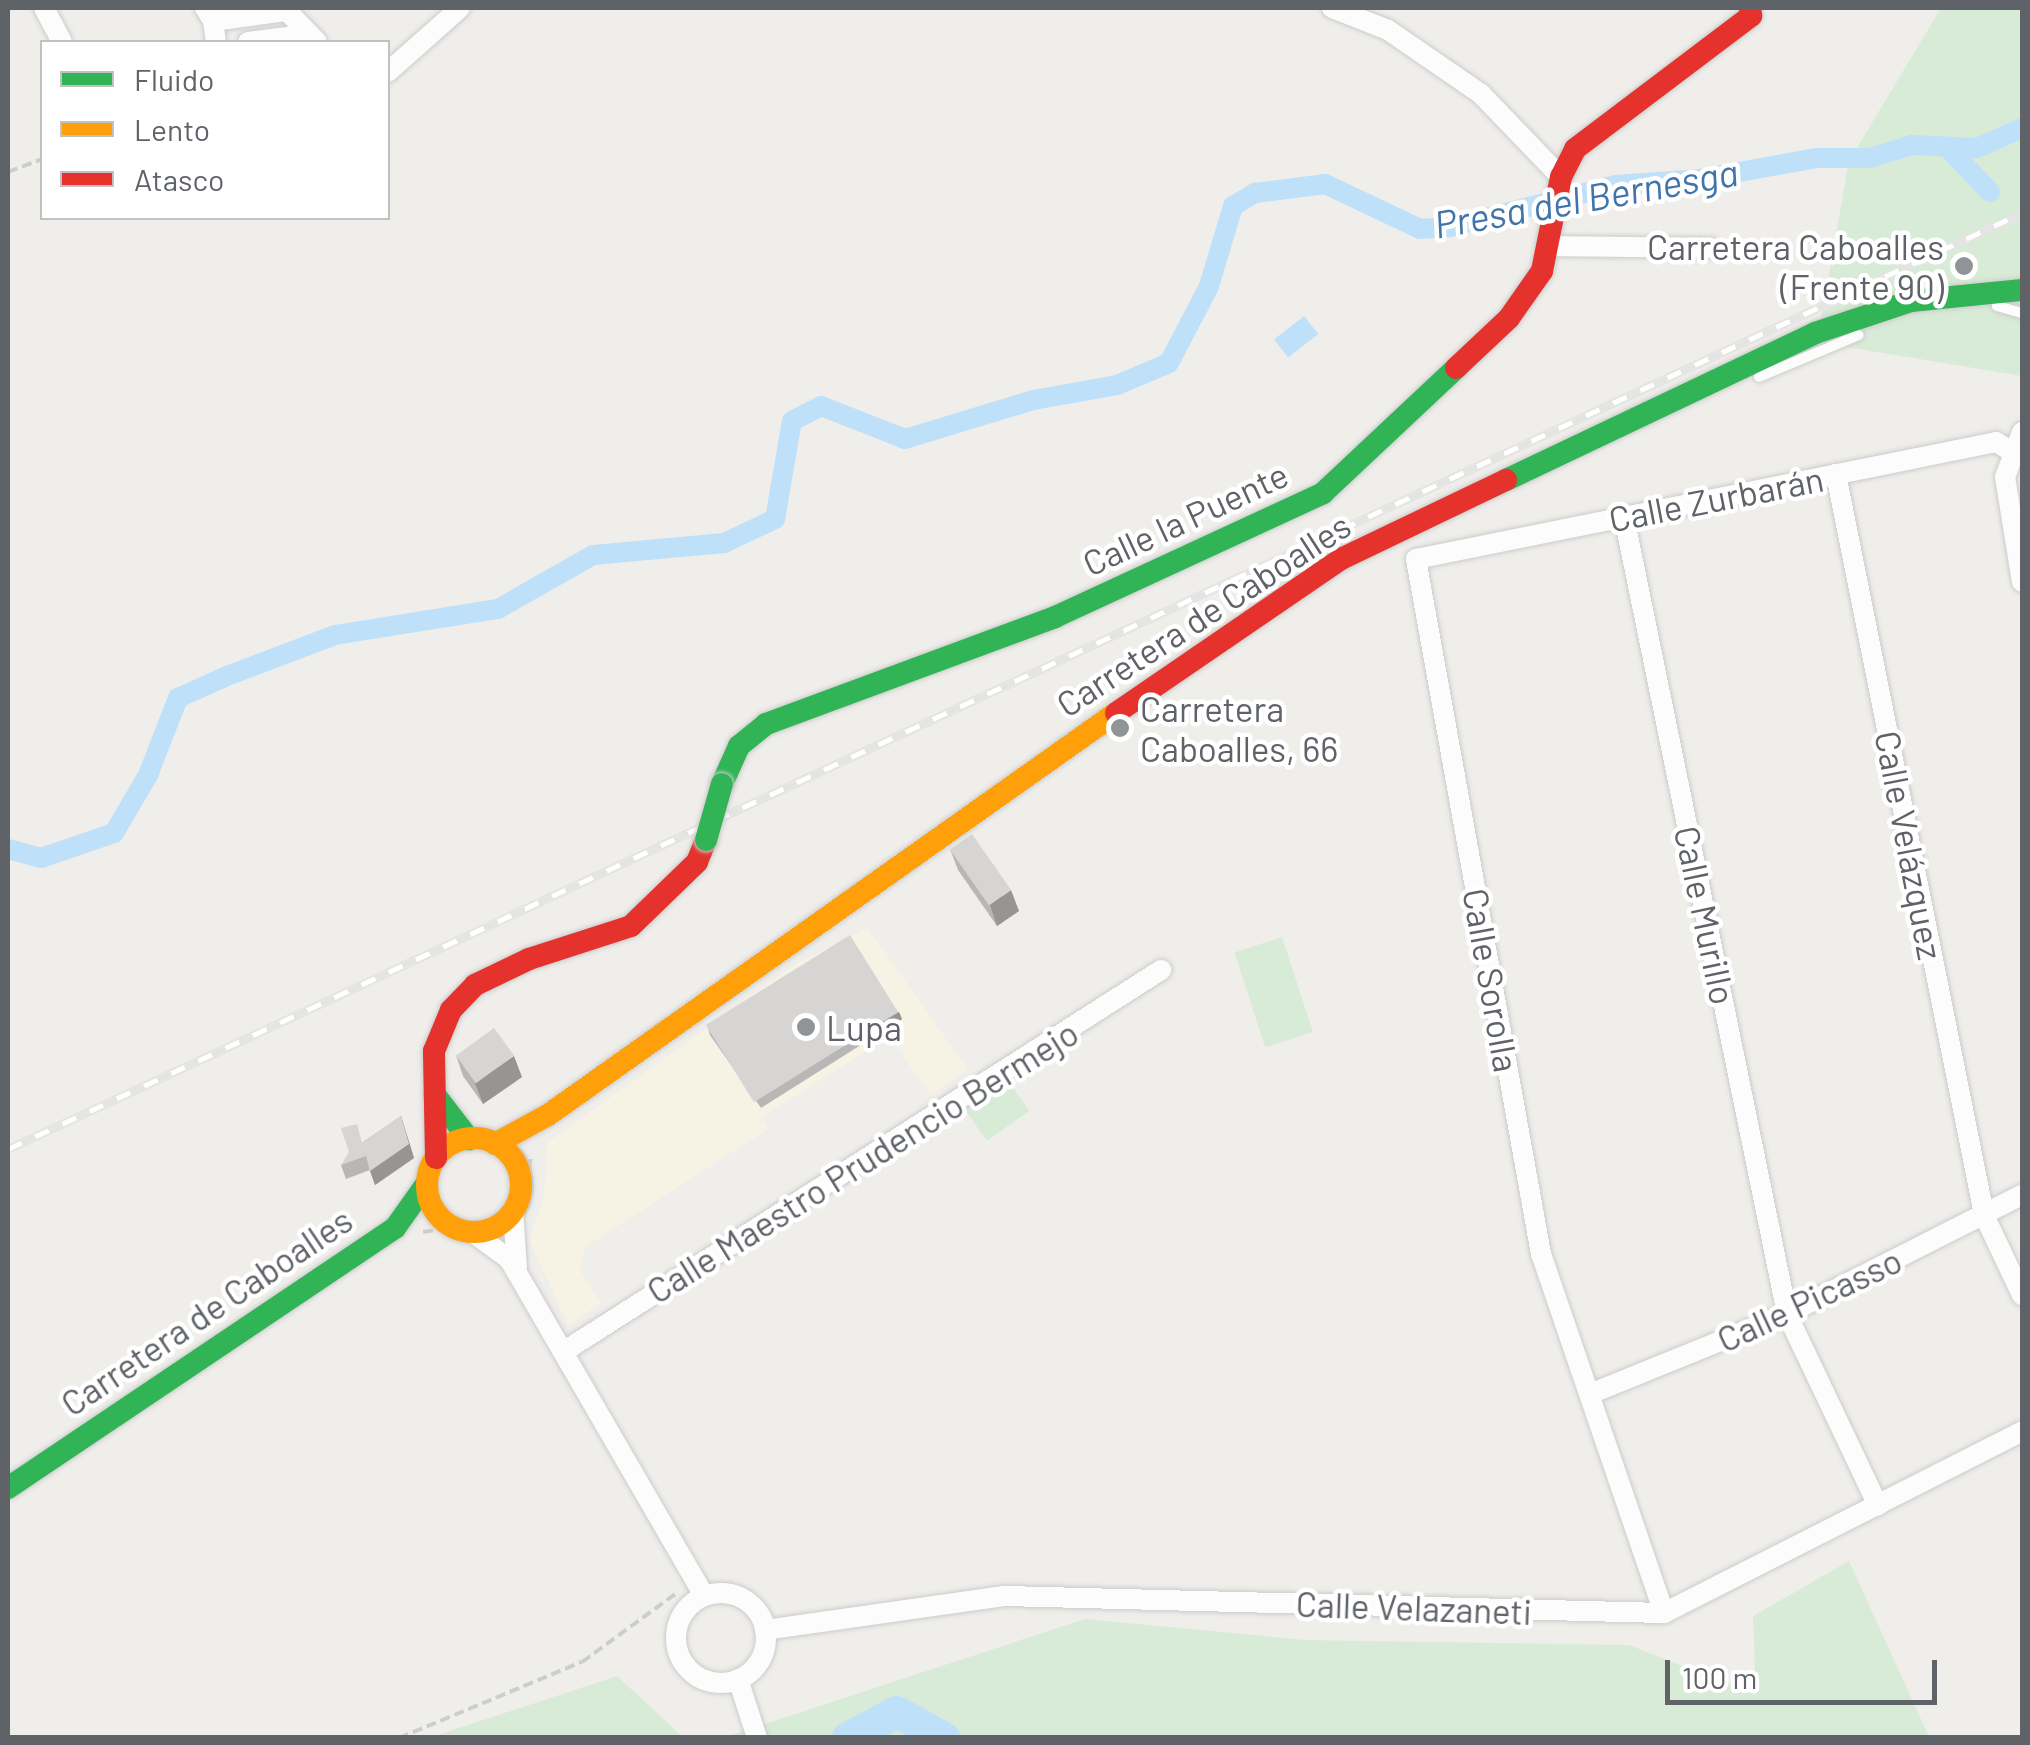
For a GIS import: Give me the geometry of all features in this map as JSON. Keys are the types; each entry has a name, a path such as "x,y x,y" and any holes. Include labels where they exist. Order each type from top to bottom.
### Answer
{"main road":[{"path":"1560,182 1575,149 1751,16 1750,8"},
{"name":"Calle la Puente","path":"436,1152 434,1051 451,1010 475,985 631,926 697,862 738,746 766,724 1054,617 1322,493 1509,318 1542,271 1557,216 1560,182"},
{"name":"Carretera de Caboalles","path":"501,1141 548,1115 1282,596 1471,494 1864,315 1951,294 2022,290"},
{"path":"432,1089 465,1135"},
{"name":"Carretera de Caboalles","path":"512,1220 527,1164 548,1115"},
{"path":"512,1220 480,1236 439,1221 424,1191 436,1152 465,1135 501,1141 512,1159 527,1164"},
{"name":"Carretera de Caboalles","path":"396,1228 424,1191"},
{"name":"Carretera de Caboalles","path":"8,1488 336,1262 396,1228 439,1221"}],"street":[{"path":"44,8 61,40"},
{"path":"390,70 460,8"},
{"path":"1332,8 1388,30 1482,94 1560,182"},
{"path":"211,24 287,11 315,40"},
{"path":"1550,246 1712,248"},
{"name":"Calle Zurbarán","path":"1416,559 1996,442 2019,444"},
{"path":"2019,444 2004,476 2022,582"},
{"name":"Calle Velázquez","path":"1836,474 1984,1215 2022,1295"},
{"name":"Calle Murillo","path":"1624,517 1787,1314 1878,1506"},
{"name":"Calle Sorolla","path":"1416,559 1542,1254 1664,1613"},
{"name":"Calle Maestro Prudencio Bermejo","path":"563,1352 1161,970"},
{"name":"Calle Picasso","path":"1590,1394 1787,1314 2022,1195"},
{"path":"512,1220 519,1275"},
{"path":"480,1236 519,1275 704,1596"},
{"name":"Calle Velazaneti","path":"765,1630 1006,1596 1664,1613 2022,1432"},
{"path":"704,1596 742,1598 765,1630 760,1660 738,1680 697,1676 680,1655 677,1627 704,1596"},
{"path":"738,1680 757,1738"}],"lane":[{"path":"1471,494 1613,445 1907,317 1992,306 2022,313"}],"path":[{"path":"8,172 40,160"},
{"path":"483,1129 501,1141 527,1164 530,1199 512,1220 480,1236 455,1238 439,1221 424,1191 425,1162 465,1135 483,1129"},
{"path":"399,1738 610,1646 678,1595 671,1566 682,1560"}],"shaded area":[{"path":"868,928 968,1070 930,1095 890,1036 762,1117 768,1129 585,1247 580,1271 601,1303 568,1325 529,1240 544,1198 547,1143 794,965"}],"green space":[{"path":"1941,8 2022,8 2022,376 1817,342 1849,161"},
{"path":"1282,937 1313,1032 1265,1048 1234,952"},
{"path":"1007,1079 1029,1111 987,1141 964,1109"},
{"path":"1849,1561 1929,1737 722,1738 1085,1619 1305,1640 1629,1645 1756,1695 1753,1616"},
{"path":"617,1676 683,1737 432,1737"}],"water":[{"path":"1304,316 1318,334 1288,358 1274,339"}],"building":[{"path":"972,834 1011,890 989,905 950,849"},
{"name":"Lupa","path":"850,935 898,1012 754,1102 706,1025"},
{"path":"494,1028 514,1056 476,1083 456,1056"},
{"path":"401,1116 409,1144 370,1171 366,1156 341,1165 349,1152 341,1128 357,1124 362,1143"}],"waterway":[{"name":"Presa del Bernesga","path":"8,849 41,858 114,833 148,775 178,698 227,676 335,635 498,609 593,555 724,543 775,519 792,421 821,406 905,439 1033,400 1117,385 1169,363 1209,286 1233,206 1255,193 1325,184 1420,229 1450,227 1616,185 1700,179 1817,158 1870,158 1912,145 1977,148 2022,128"},
{"name":"Presa del Bernesga","path":"1950,150 1990,192"},
{"path":"848,1738 897,1712 944,1738"}],"railway":[{"path":"8,1149 2022,213"}],"traffic: fast":[{"path":"1506,480 1815,333 1911,301 2022,290"},
{"path":"722,784 739,746 766,724 1055,617 1323,493 1456,368"},
{"path":"706,840 722,784"},
{"path":"435,1095 469,1139"},
{"path":"8,1488 395,1228 427,1183"}],"traffic: slow":[{"path":"495,1144 548,1115 1116,713"},
{"path":"474,1138 492,1142 507,1152 517,1167 521,1185 517,1203 507,1218 492,1228 474,1232 456,1228 441,1218 431,1203 427,1185 431,1167 441,1152 456,1142 474,1138"}],"traffic: jam":[{"path":"1456,368 1509,318 1542,271 1561,177 1575,149 1751,16 1750,8"},
{"path":"1116,713 1341,559 1506,480"},
{"path":"436,1158 434,1051 451,1010 475,985 529,959 631,926 697,862 706,840"}],"place":[{"name":"Carretera Caboalles (Frente 90)","path":"1964,266"},
{"name":"Carretera Caboalles, 66","path":"1120,728"},
{"name":"Lupa","path":"806,1027"}]}
